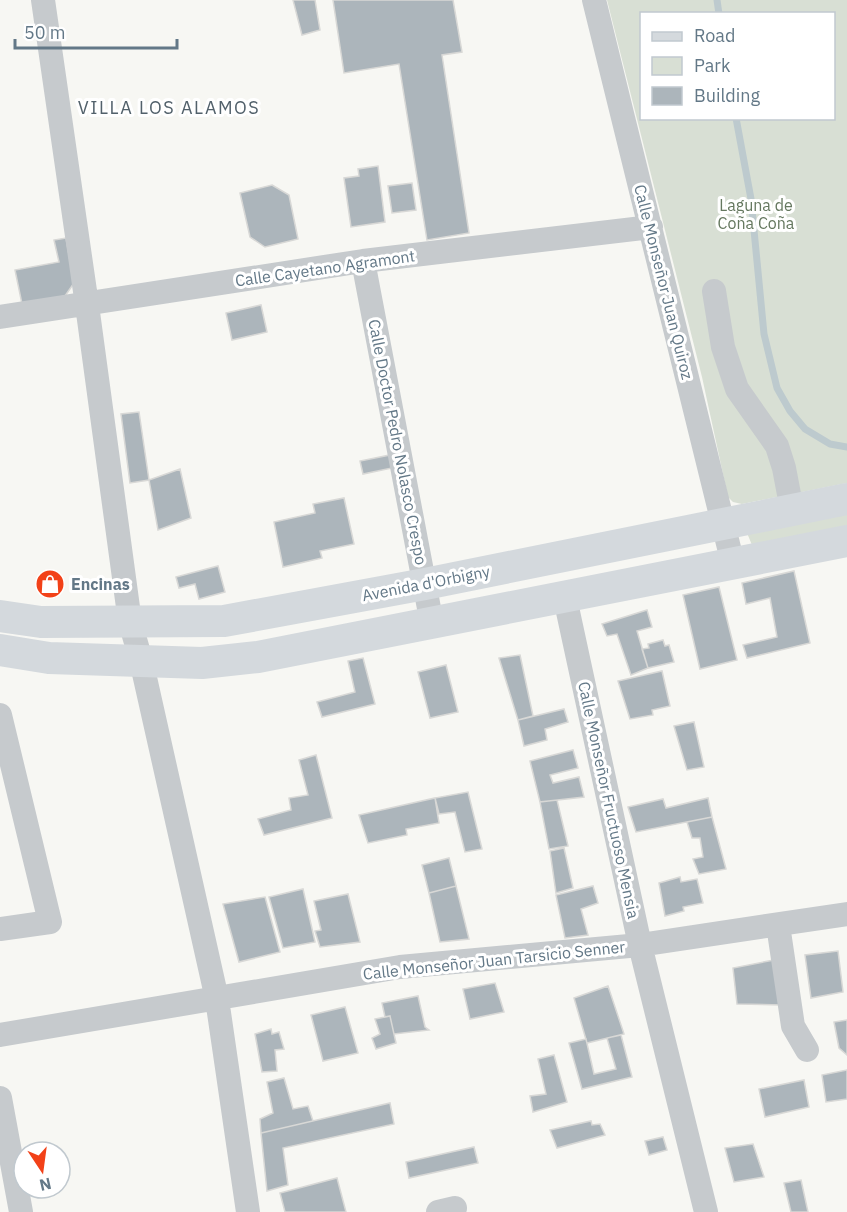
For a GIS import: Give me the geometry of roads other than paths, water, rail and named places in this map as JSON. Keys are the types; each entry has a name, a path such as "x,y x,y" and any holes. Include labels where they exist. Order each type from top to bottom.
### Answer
{"main road":[{"name":"Avenida d'Orbigny","path":"0,616 41,622 224,621 425,584 847,499"},
{"path":"0,650 49,658 202,663 258,657 847,541"}],"street":[{"path":"43,0 130,622 141,660 217,999 248,1212"},
{"name":"Calle Monseñor Juan Quiroz","path":"594,0 725,524 733,564"},
{"name":"Calle Cayetano Agramont","path":"0,317 363,261 651,227"},
{"name":"Calle Doctor Pedro Nolasco Crespo","path":"363,261 432,624"},
{"path":"714,291 723,347 737,389 777,446 792,510"},
{"name":"Calle Monseñor Fructuoso Mensia","path":"564,598 640,945 706,1212"},
{"path":"0,715 50,922 0,929"},
{"name":"Calle Monseñor Juan Tarsicio Senner","path":"0,1035 400,967 640,945 847,914"},
{"path":"778,925 793,1026 807,1050"},
{"path":"0,1098 21,1212"}],"waterway":[{"path":"717,0 719,12"},
{"path":"736,120 751,199 764,334 777,388 790,411 805,429 830,444 847,447"}],"place":[{"name":"Encinas","path":"50,584"}],"district":[{"name":"VILLA LOS ALAMOS","path":"169,108"}],"park label":[{"name":"Laguna de Coña Coña","path":"756,214"}]}
